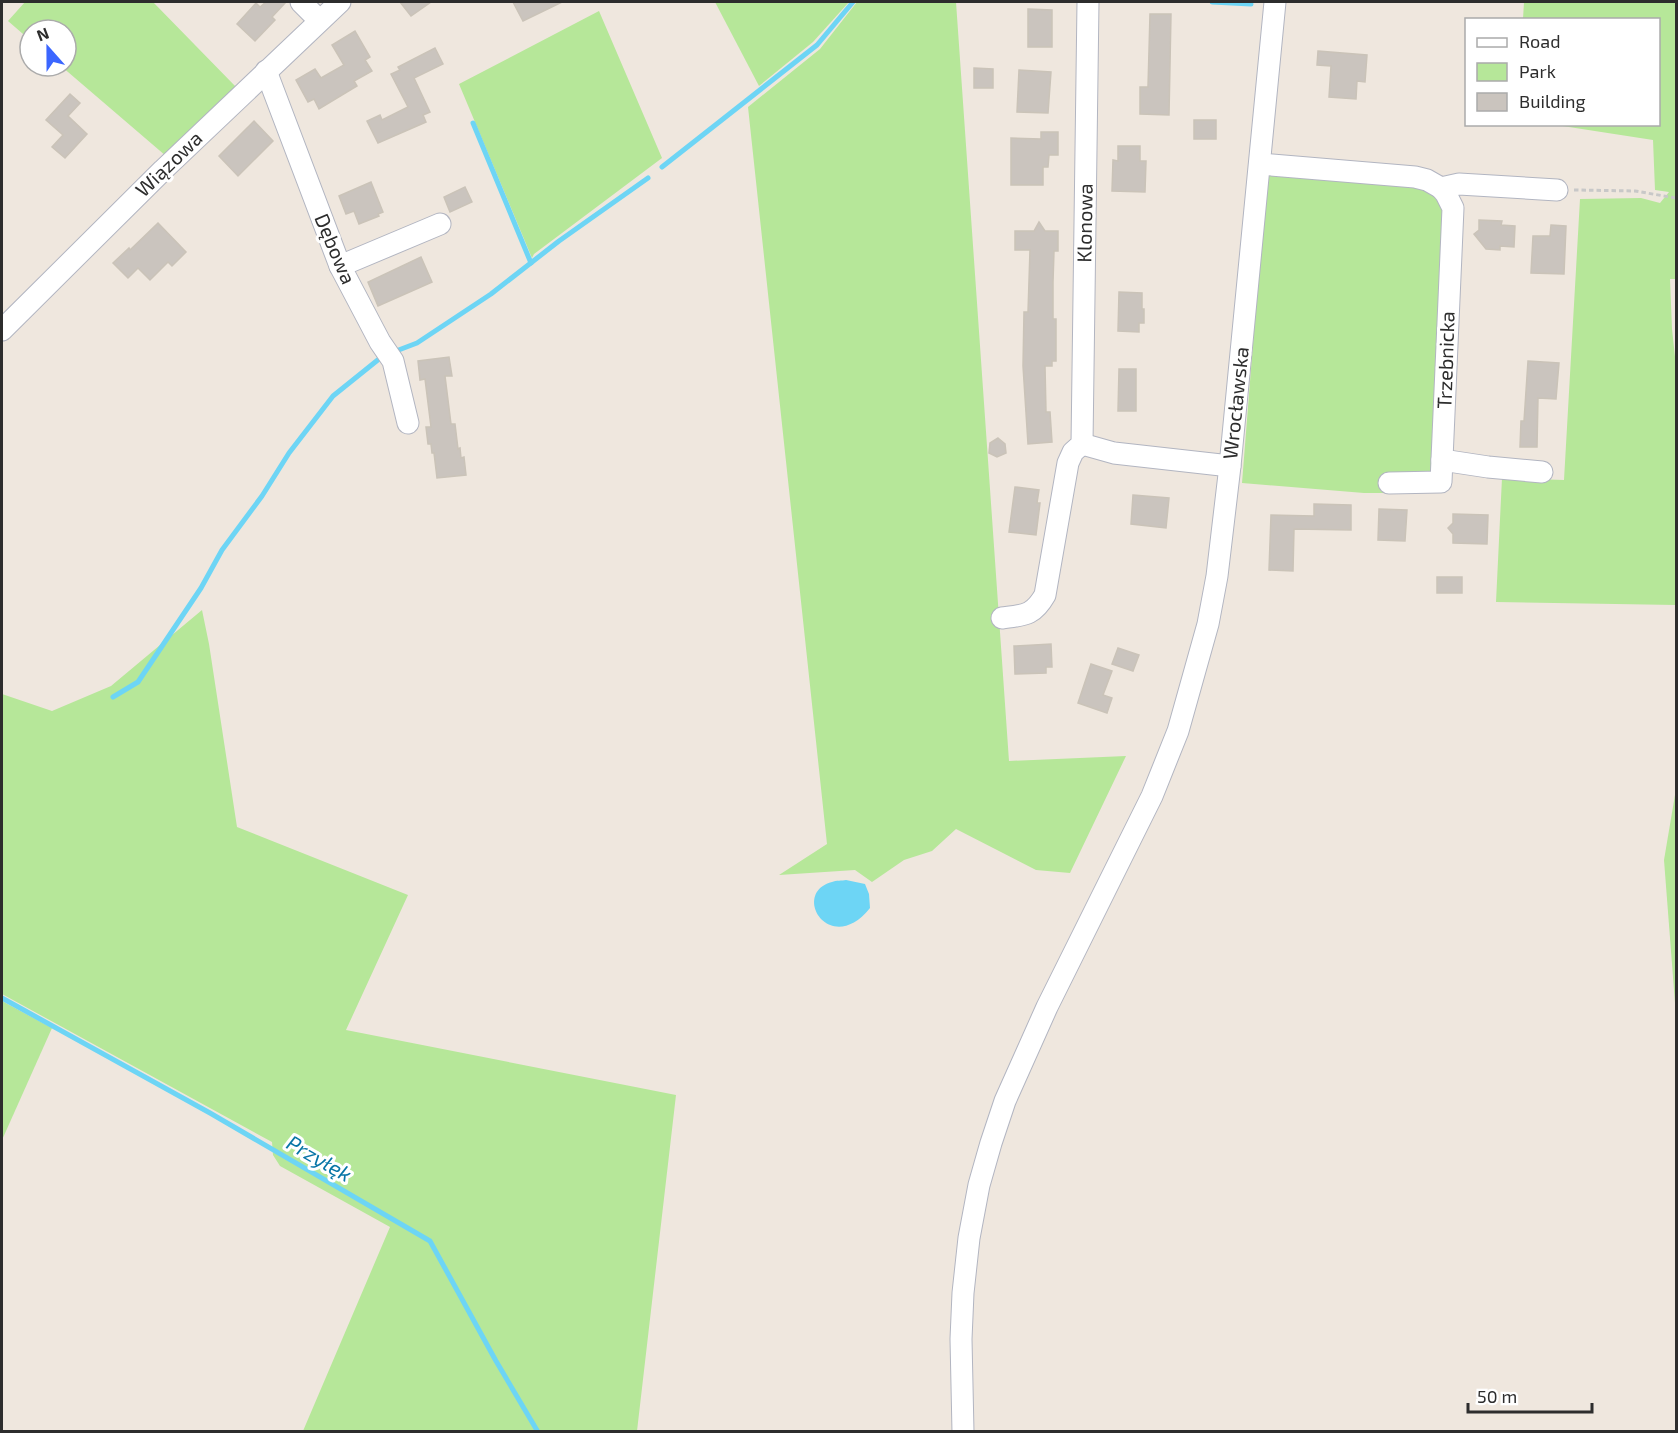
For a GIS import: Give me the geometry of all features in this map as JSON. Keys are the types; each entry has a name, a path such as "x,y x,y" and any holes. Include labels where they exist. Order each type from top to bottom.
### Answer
{"street":[{"path":"301,2 319,20"},
{"name":"Wiązowa","path":"2,330 266,71 340,2"},
{"name":"Klonowa","path":"1082,444 1088,2"},
{"name":"Wrocławska","path":"963,1431 961,1339 963,1293 973,1217 991,1143 1005,1101 1047,1007 1152,796 1178,731 1208,624 1217,576 1230,466 1275,2"},
{"name":"Dębowa","path":"266,71 340,266 380,342 393,361 408,423"},
{"path":"1260,164 1415,177 1427,180 1441,188 1459,184 1557,190"},
{"name":"Trzebnicka","path":"1389,483 1441,482 1453,208 1441,188"},
{"path":"340,266 440,224"},
{"path":"1002,618 1034,611 1045,595 1068,463 1073,452 1082,444 1114,453 1230,466"},
{"path":"1442,460 1542,471"}],"path":[{"path":"1557,190 1635,191 1677,198"}],"green space":[{"path":"25,2 153,2 236,87 166,156 75,78 78,78 78,18 18,18 18,30 8,21"},
{"path":"715,2 849,2 813,42 759,86"},
{"path":"857,2 956,2 1009,761 1126,756 1070,873 1036,870 956,829 932,851 904,860 872,882 855,870 779,875 827,844 748,107 820,49"},
{"path":"1524,2 1676,2 1676,279 1670,279 1676,366 1676,605 1496,602 1502,478 1564,480 1580,199 1641,198 1660,203 1669,192 1655,190 1653,140 1562,126 1660,126 1660,18 1523,18"},
{"path":"599,11 662,158 534,254 532,258 459,84"},
{"path":"1274,171 1432,187 1446,200 1438,469 1429,476 1386,479 1383,493 1242,483 1266,179"},
{"path":"202,610 237,827 408,895 346,1030 676,1095 637,1431 303,1431 390,1227 280,1166 273,1155 272,1142 2,994 2,694 52,711 111,686"},
{"path":"1676,789 1676,1016 1664,860"},
{"path":"2,1001 52,1028 2,1140"}],"water":[{"path":"846,880 865,884 869,894 870,908 855,922 841,927 829,925 820,918 815,908 815,898 820,888 834,881"}],"building":[{"path":"266,2 286,2 272,17 275,20 255,41 237,24 256,3 260,7"},
{"path":"400,2 431,2 411,16"},
{"path":"513,2 562,2 523,21"},
{"path":"1028,9 1052,10 1052,47 1028,47"},
{"path":"1150,14 1171,14 1169,115 1140,114 1140,87 1148,87"},
{"path":"355,31 370,57 365,60 372,71 354,81 357,86 319,109 314,99 308,102 296,80 315,69 321,78 344,65 332,45"},
{"path":"435,48 443,64 414,78 430,112 423,115 426,122 378,143 367,121 380,115 382,120 408,107 391,74 400,70 398,67"},
{"path":"1318,51 1367,55 1365,82 1357,81 1356,99 1329,97 1331,66 1317,65"},
{"path":"974,68 993,69 993,88 974,88"},
{"path":"1019,70 1051,72 1048,113 1017,112"},
{"path":"70,94 80,103 68,116 87,134 65,158 52,147 63,135 46,120"},
{"path":"1194,120 1216,120 1216,139 1194,139"},
{"path":"254,121 273,141 238,176 219,156"},
{"path":"1041,132 1058,132 1058,155 1049,155 1048,167 1043,167 1043,185 1011,185 1011,138 1041,139"},
{"path":"1118,146 1140,146 1140,161 1146,161 1145,192 1112,191 1113,160 1118,161"},
{"path":"371,182 383,212 359,224 354,211 346,214 339,196"},
{"path":"465,187 472,202 450,212 444,197"},
{"path":"1479,220 1502,221 1501,225 1515,226 1514,247 1500,246 1500,250 1486,249 1474,234 1479,230"},
{"path":"1039,222 1045,231 1058,231 1058,251 1054,251 1053,282 1056,361 1052,361 1052,366 1045,366 1046,412 1050,412 1052,442 1028,444 1023,366 1024,312 1028,312 1030,250 1015,250 1015,231 1034,231"},
{"path":"158,223 186,252 172,266 168,262 150,280 138,268 128,278 113,263"},
{"path":"1551,225 1566,226 1564,274 1531,273 1533,236 1550,236"},
{"path":"421,257 432,282 378,306 368,282"},
{"path":"1119,292 1142,293 1144,323 1139,323 1139,332 1118,331"},
{"path":"449,357 452,376 445,376 451,424 455,424 458,449 460,448 461,458 464,457 466,475 437,478 434,453 432,453 431,444 428,444 426,427 431,427 425,379 420,380 418,361"},
{"path":"1528,361 1559,363 1556,399 1538,398 1537,447 1520,447"},
{"path":"1119,369 1136,369 1136,411 1118,411"},
{"path":"998,438 1005,444 1006,453 997,457 989,453 990,443"},
{"path":"1015,487 1039,490 1037,503 1040,503 1036,535 1009,532"},
{"path":"1133,495 1169,498 1166,528 1131,524"},
{"path":"1314,504 1351,505 1351,530 1294,529 1293,571 1269,570 1271,515 1314,516"},
{"path":"1379,509 1407,510 1405,541 1378,540"},
{"path":"1453,514 1488,515 1487,544 1453,543 1453,534 1448,528 1453,523"},
{"path":"1437,577 1462,577 1462,593 1437,593"},
{"path":"1051,644 1052,667 1046,667 1046,673 1015,674 1014,646"},
{"path":"1118,648 1139,655 1133,671 1112,664"},
{"path":"1091,664 1112,671 1103,695 1112,698 1107,713 1078,703"}],"waterway":[{"path":"662,167 817,45 853,2"},
{"path":"1212,2 1251,4"},
{"path":"473,123 531,263"},
{"path":"396,351 417,343 491,294 559,241 648,178"},
{"path":"113,697 138,682 201,588 222,550 262,496 289,453 333,396 379,359"},
{"name":"Przyłęk","path":"2,998 210,1113 430,1241 538,1432"}]}
